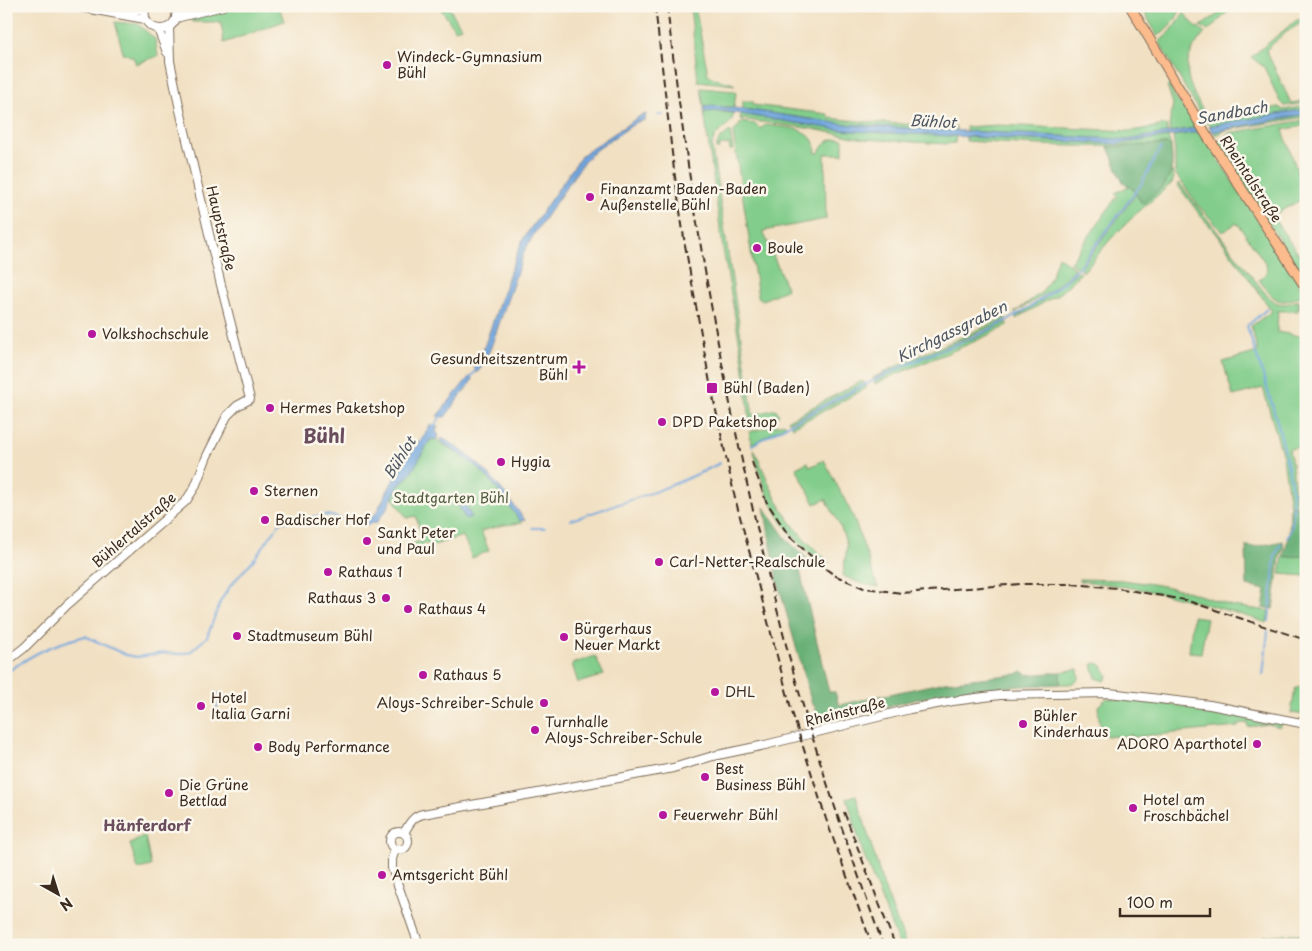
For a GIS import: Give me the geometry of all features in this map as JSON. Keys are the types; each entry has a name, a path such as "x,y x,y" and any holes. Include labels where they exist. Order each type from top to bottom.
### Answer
{"main road":[{"name":"Rheintalstraße","path":"1130,6 1199,123 1306,288"}],"street":[{"path":"74,6 146,18"},
{"path":"176,18 175,7 192,6"},
{"path":"108,12 146,8 146,18 150,26 158,29 169,27 176,18 222,6"},
{"name":"Hauptstraße","path":"169,27 170,61"},
{"name":"Hauptstraße","path":"158,29 170,61 221,285 250,399"},
{"name":"Bühlertalstraße","path":"6,662 24,648 67,605 186,501 191,495 207,456 227,416 237,406 250,399"},
{"name":"Rheinstraße","path":"404,833 412,820 422,814 673,768 713,756 766,745 910,709 1000,695 1109,692 1210,705 1306,724"},
{"path":"399,831 408,838 408,844 404,849 395,849 390,843 391,835 399,831"},
{"path":"395,849 392,868 419,945"}],"green space":[{"path":"236,6 279,6 284,21 224,43 221,22 193,22 189,16"},
{"path":"439,6 448,6 461,27 455,30"},
{"path":"690,6 695,6 708,74 735,85 698,81"},
{"path":"1158,6 1167,6 1170,9 1174,6 1179,6 1181,9 1175,20 1158,37 1145,13"},
{"path":"1229,6 1234,6 1208,31 1201,26"},
{"path":"1184,13 1197,28 1199,27 1205,33 1195,45 1190,56 1188,77 1196,98 1209,121 1279,107 1283,110 1306,106 1306,109 1212,126 1205,122 1159,42 1170,32"},
{"path":"1306,15 1306,20 1285,33 1266,50 1291,103 1306,101 1306,103 1284,106 1280,102 1264,67 1251,57 1294,22"},
{"path":"115,22 138,24 155,39 158,56 136,64 133,57 123,53"},
{"path":"1167,86 1170,86 1178,101 1192,118 1195,128 1170,132 1169,126 1173,104"},
{"path":"701,88 734,91 736,93 734,107 704,107"},
{"path":"743,101 753,101 753,105 828,114 829,118 956,127 956,131 843,124 743,109"},
{"path":"704,112 734,113 729,123 715,137 712,149 753,415 776,409 779,415 750,423 743,362 723,249"},
{"path":"741,114 840,130 956,136 955,143 947,144 864,139 813,129 740,119"},
{"path":"1306,114 1306,117 1226,130 1215,135 1214,130"},
{"path":"1306,120 1306,125 1283,130 1306,197 1272,216 1299,255 1306,253 1306,281 1217,143 1229,133"},
{"path":"741,122 755,124 759,128 765,125 798,130 810,137 816,153 819,153 828,141 843,139 843,154 825,154 826,219 763,231 787,289 763,300 758,297 733,133"},
{"path":"998,125 1131,131 1166,125 1168,133 1127,140 966,131 966,127"},
{"path":"730,131 733,150 730,150 729,144 719,146 719,149 716,149 719,140"},
{"path":"1198,132 1203,136 1306,295 1306,315 1300,308 1300,304 1305,298 1303,295 1288,301 1282,301 1269,293 1259,280 1266,274 1266,264 1238,224 1223,232 1199,206 1175,173 1173,136"},
{"path":"966,137 1118,144 1168,137 1171,146 1166,144 1116,146 1041,145 966,141"},
{"path":"1166,144 1171,146 1171,173 1164,185 1144,203 1141,202 1133,189 1122,181 1108,147"},
{"path":"1172,171 1174,178 1172,183 1137,213 1109,241 1083,272 1080,269 1136,194 1141,202 1164,186"},
{"path":"1177,184 1180,184 1269,298 1283,304 1298,300 1298,311 1278,311 1277,332 1306,337 1306,446 1289,449 1296,505 1290,506 1283,457 1263,388 1233,396 1223,362 1258,352 1251,326 1272,311 1217,234"},
{"path":"1129,186 1135,192 1078,268 1070,263 1118,195 1115,193"},
{"path":"1058,256 1075,269 1052,290 1014,313 1043,291 1052,275"},
{"path":"1078,271 1081,273 1060,293 1016,319 1016,317 1045,298"},
{"path":"1005,317 1006,319 995,325 873,379 906,362"},
{"path":"1007,322 1008,325 976,341 875,384 874,382 918,360 977,337"},
{"path":"862,381 865,383 789,422 788,420"},
{"path":"866,385 867,387 863,390 793,427 791,425"},
{"path":"784,423 786,425 752,444 749,432"},
{"name":"Stadtgarten Bühl","path":"436,439 476,466 491,481 522,523 481,531 489,551 472,558 463,536 431,546 425,543 420,548 411,551 406,545 422,541 416,516 407,518 393,496 397,488 411,473 430,440"},
{"path":"753,447 781,507 801,535 829,562 827,566 802,546 773,507 759,472"},
{"path":"824,460 853,516 878,587 862,584 843,576 847,545 841,528 826,499 815,504 796,468 808,462 810,467"},
{"path":"1290,506 1306,506 1306,556 1283,557 1289,536"},
{"path":"764,507 787,540 812,563 800,571 829,692 835,692 839,705 945,682 1017,674 1022,671 1028,675 1060,672 1060,684 970,689 922,698 820,723 812,704 778,583"},
{"path":"1283,541 1284,547 1280,557 1273,609 1263,608 1266,590 1247,586 1246,546 1254,547"},
{"path":"1306,556 1306,576 1280,574 1283,557"},
{"path":"1079,579 1122,580 1184,590 1232,606 1269,611 1267,623 1174,596 1128,587 1079,581"},
{"path":"1193,616 1207,618 1201,653 1189,652"},
{"path":"595,656 604,675 578,683 572,664"},
{"path":"1095,663 1102,666 1105,670 1108,676 1105,681 1096,678 1092,665"},
{"path":"1078,669 1079,679 1077,681 1070,684 1060,684 1060,672"},
{"path":"1306,683 1306,715 1291,713 1295,689"},
{"path":"1107,698 1195,708 1282,723 1280,727 1268,724 1248,727 1247,723 1238,724 1238,727 1132,737 1132,735 1107,736 1101,730 1098,706"},
{"path":"856,795 884,887 906,945 899,945 863,853 847,798"},
{"path":"145,836 151,866 138,869 130,844"},
{"path":"1286,934 1287,945 1264,945 1264,936"},
{"path":"1289,934 1300,934 1304,938 1305,945 1289,945"}],"water":[{"path":"713,106 866,126 1127,140 1195,128 1198,132 1118,144 868,132 840,130 722,111 704,112 704,107"},
{"path":"1306,109 1306,114 1212,132 1209,126"},
{"path":"646,114 645,120 637,122 597,149 585,160 534,234 524,252 491,347 477,373 474,367 482,353 523,239 582,155 640,116"},
{"path":"469,377 473,379 445,417 437,416"},
{"path":"430,425 438,426 436,431 439,436 437,439 430,440 411,473 397,488 387,509 377,522 366,525 353,523 352,518 368,518 376,513 401,465 422,439"},
{"path":"442,438 456,446 479,464 498,484 525,520 520,521 491,481 476,466 440,441"},
{"path":"461,495 462,497 465,496 466,500 464,501 471,517 465,519 458,504 454,501 457,499 456,497"}],"waterway":[{"name":"Bühlot","path":"658,115 663,115"},
{"name":"Kirchgassgraben","path":"752,445 873,380 971,338 1032,306 1060,285 1084,261 1140,186 1161,148"},
{"path":"1267,309 1247,326 1271,402 1288,466 1292,496 1292,521 1287,538"},
{"name":"Bühlot","path":"470,379 477,369"},
{"name":"Bühlot","path":"433,427 442,415"},
{"name":"Kirchgassgraben","path":"571,520 665,488 720,463"},
{"name":"Bühlot","path":"6,673 44,650 85,636 126,655 137,657 190,652 207,637 221,600 280,523 291,519 327,515 355,522"},
{"name":"Kirchgassgraben","path":"532,528 545,528"},
{"path":"1269,621 1275,555 1281,544"},
{"path":"1263,675 1268,631"},
{"path":"216,715 218,693"}],"railway":[{"path":"655,6 674,170 685,245 710,383 735,498 792,712 826,819 872,945"},
{"path":"667,6 687,161 713,316 761,545 814,743 883,945"},
{"path":"752,462 766,501 789,536 823,567 836,576 864,588 902,593 1021,584 1072,584 1117,588 1185,600 1306,640"},
{"path":"844,812 895,945"}],"place":[{"name":"Windeck-Gymnasium Bühl","path":"387,65"},
{"name":"Finanzamt Baden-Baden Außenstelle Bühl","path":"590,197"},
{"name":"Boule","path":"757,248"},
{"name":"Volkshochschule","path":"92,334"},
{"name":"Gesundheitszentrum Bühl","path":"579,367"},
{"name":"Bühl (Baden)","path":"712,388"},
{"name":"Hermes Paketshop","path":"270,408"},
{"name":"DPD Paketshop","path":"662,422"},
{"name":"Hygia","path":"501,462"},
{"name":"Sternen","path":"254,491"},
{"name":"Badischer Hof","path":"265,520"},
{"name":"Sankt Peter und Paul","path":"367,541"},
{"name":"Carl-Netter-Realschule","path":"659,562"},
{"name":"Rathaus 1","path":"328,572"},
{"name":"Rathaus 3","path":"386,598"},
{"name":"Rathaus 4","path":"408,609"},
{"name":"Stadtmuseum Bühl","path":"237,636"},
{"name":"Bürgerhaus Neuer Markt","path":"564,637"},
{"name":"Rathaus 5","path":"423,675"},
{"name":"DHL","path":"715,692"},
{"name":"Aloys-Schreiber-Schule","path":"544,703"},
{"name":"Hotel Italia Garni","path":"201,706"},
{"name":"Bühler Kinderhaus","path":"1023,724"},
{"name":"Turnhalle Aloys-Schreiber-Schule","path":"535,730"},
{"name":"ADORO Aparthotel","path":"1257,744"},
{"name":"Body Performance","path":"258,747"},
{"name":"Best Business Bühl","path":"705,777"},
{"name":"Die Grüne Bettlad","path":"169,793"},
{"name":"Hotel am Froschbächel","path":"1133,808"},
{"name":"Feuerwehr Bühl","path":"663,815"},
{"name":"Amtsgericht Bühl","path":"382,875"}],"district":[{"name":"Bühl","path":"324,436"},
{"name":"Hänferdorf","path":"147,826"}],"water label":[{"name":"Sandbach","path":"1232,113"}]}
